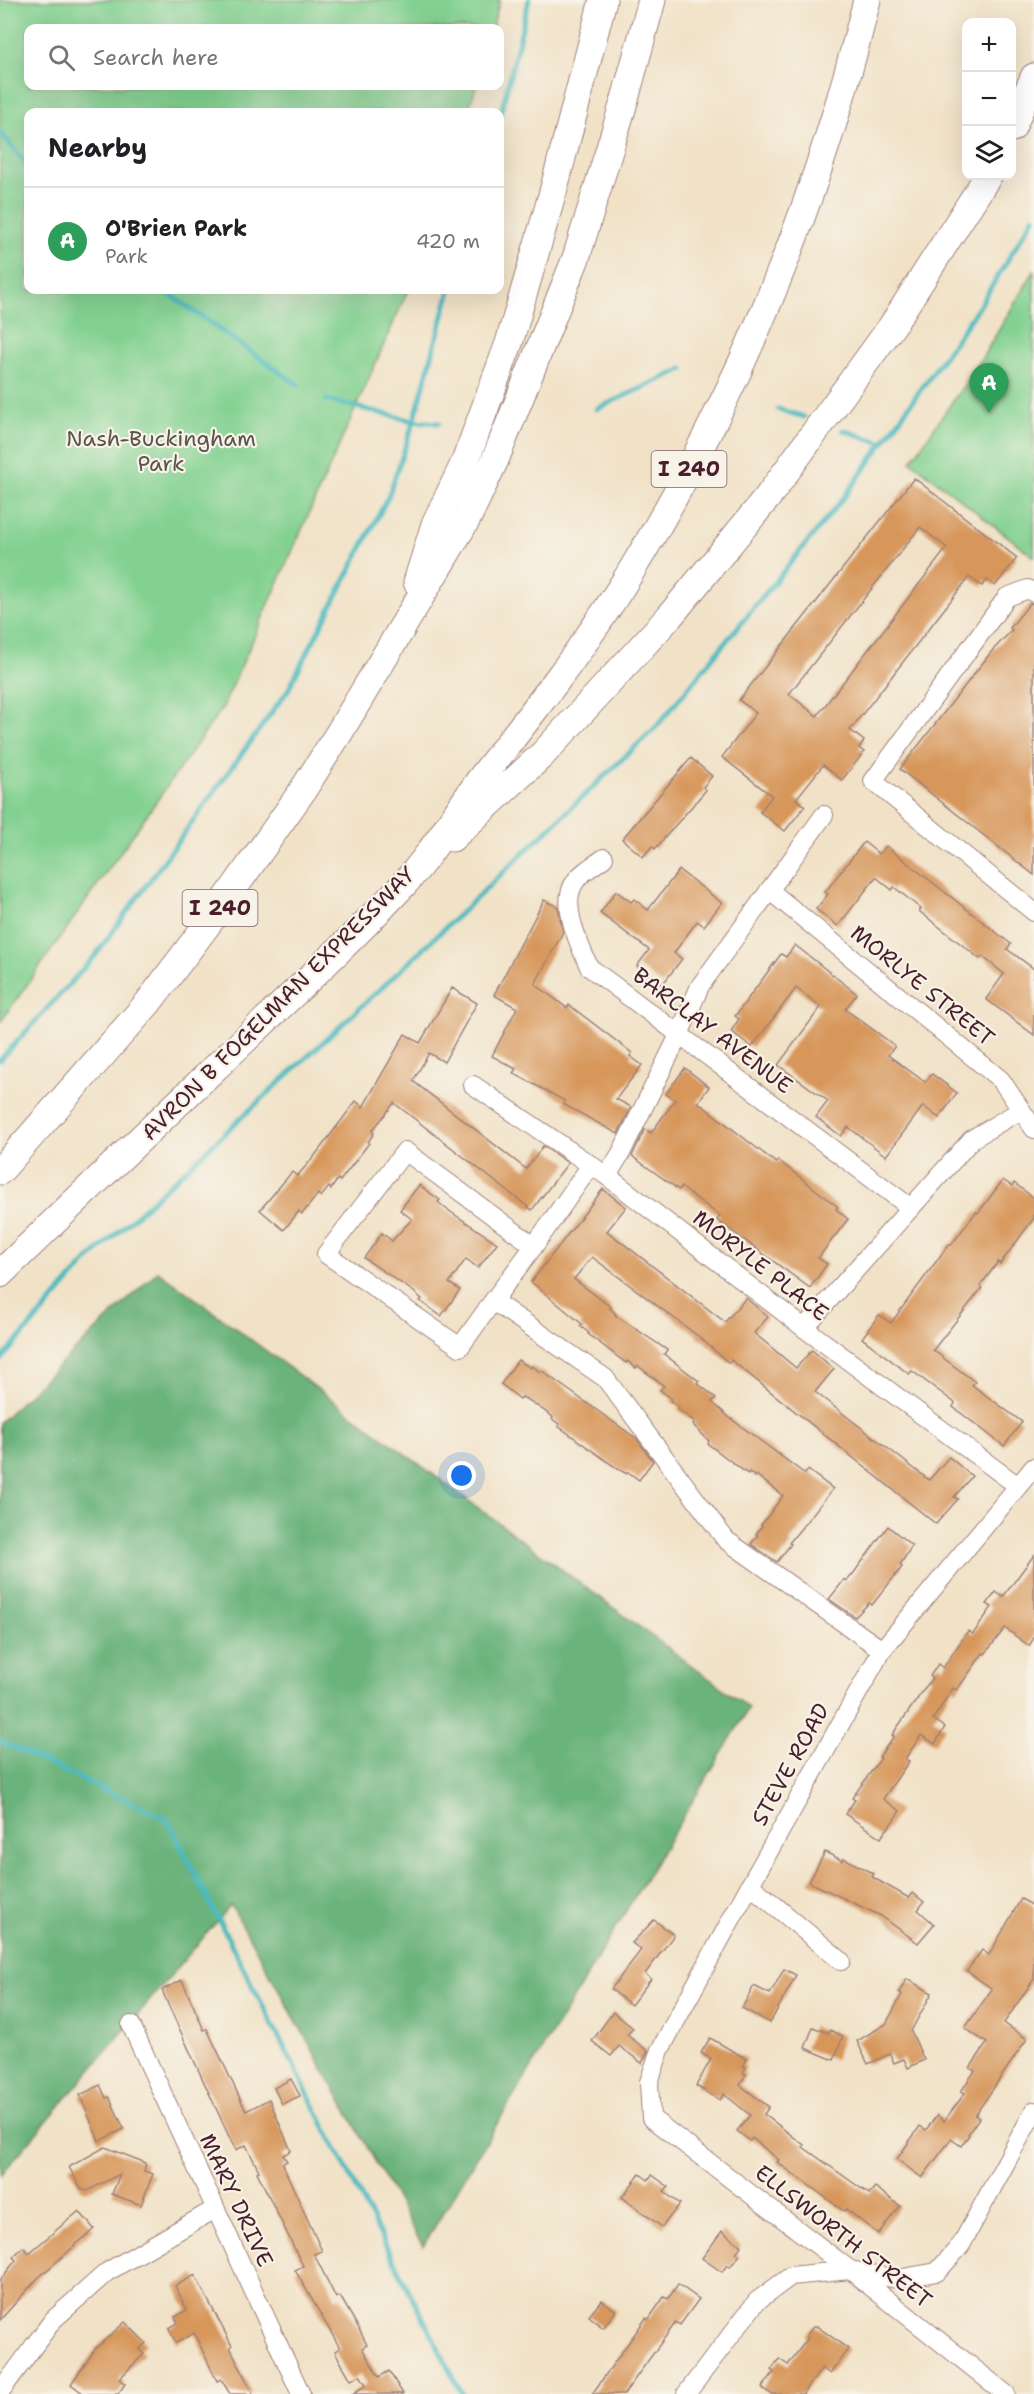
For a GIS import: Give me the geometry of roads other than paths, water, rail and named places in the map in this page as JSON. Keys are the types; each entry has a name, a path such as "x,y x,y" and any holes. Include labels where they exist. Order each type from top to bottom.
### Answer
{"highway":[{"name":"I 240","path":"0,1171 92,1069 189,951 301,793 351,714 467,519 495,460 576,258 626,99 652,0"},
{"name":"AVRON B FOGELMAN EXPRESSWAY","path":"0,1274 291,996 406,882 597,624 659,524 700,448 724,402 757,327 815,180 867,0"},
{"path":"406,620 435,524 465,462 509,343 553,192 600,4"},
{"path":"1012,126 1034,77"},
{"path":"1016,132 1034,108"},
{"path":"406,882 542,755 670,616 710,568 767,498 847,391 930,270 986,180"}],"street":[{"path":"1031,903 873,781 1007,597 1028,588 1034,593"},
{"path":"606,1176 621,1153 679,1035 700,986 824,815"},
{"name":"BARCLAY AVENUE","path":"604,858 576,879 570,890 573,928 589,967 911,1208"},
{"name":"MORLYE STREET","path":"769,890 1001,1080 1034,1129"},
{"name":"MORYLE PLACE","path":"473,1085 606,1176 804,1329 1018,1486"},
{"path":"804,1329 972,1139 1021,1110"},
{"path":"534,1246 405,1151 327,1254 460,1347 534,1246 591,1165"},
{"path":"493,1301 605,1378 726,1540 882,1650"},
{"name":"STEVE ROAD","path":"651,2118 649,2082 660,2050 882,1650 1034,1467"},
{"path":"750,1885 841,1961"},
{"name":"MARY DRIVE","path":"131,2025 301,2394"},
{"path":"686,2394 757,2301 791,2276 850,2270 897,2279 937,2272 961,2246 1034,2112"},
{"name":"ELLSWORTH STREET","path":"651,2118 850,2270 1006,2394"},
{"path":"0,2392 53,2320 107,2272 215,2209"}],"waterway":[{"path":"502,108 529,0"},
{"path":"0,132 24,161"},
{"path":"883,443 979,307 1034,217"},
{"path":"170,294 298,385"},
{"path":"0,1060 95,956 288,690 388,497 414,421 449,294"},
{"path":"596,409 683,369"},
{"path":"326,400 414,421 439,423"},
{"path":"778,409 804,417"},
{"path":"0,1361 88,1260 405,966 657,726 845,496 883,443 843,430"},
{"path":"0,1741 167,1819 462,2394"}],"place":[{"name":"O'Brien Park","path":"989,413"}],"park label":[{"name":"Nash-Buckingham Park","path":"161,450"}]}
